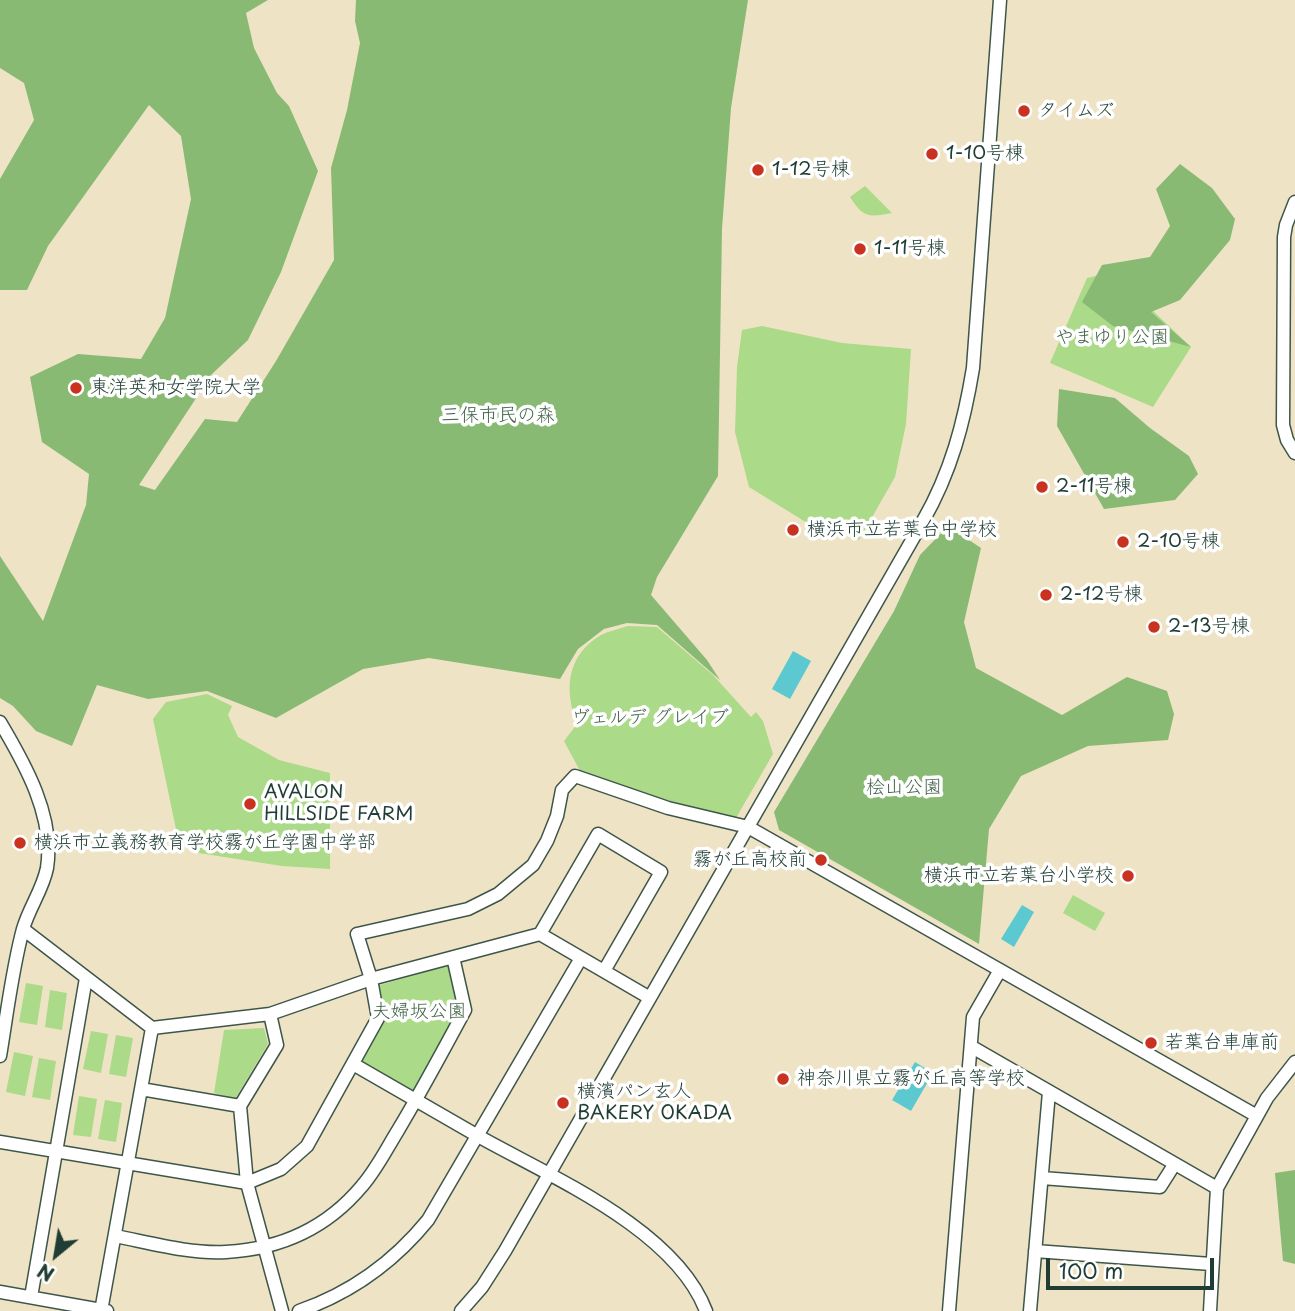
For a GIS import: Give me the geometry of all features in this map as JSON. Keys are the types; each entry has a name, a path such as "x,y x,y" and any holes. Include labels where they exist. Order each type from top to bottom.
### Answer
{"street":[{"path":"461,1311 494,1269 550,1174 934,501 956,449 973,368 1000,0"},
{"path":"1295,202 1284,237 1283,425 1287,440 1295,453"},
{"path":"0,722 40,803 47,827 47,869 23,929 0,1056"},
{"path":"0,1142 247,1183 281,1170 307,1146 378,1018 371,979 357,934 468,909 507,888 533,865 557,816 562,790 575,776 668,808 748,827 1256,1116"},
{"path":"23,929 152,1028 270,1014 371,979 540,934 598,834 661,872 604,971"},
{"path":"540,934 650,998"},
{"path":"115,1236 207,1251 265,1248 321,1224 345,1205 364,1184 416,1100 465,1010 453,957"},
{"path":"299,1311 324,1303 361,1283 407,1245 428,1220 580,958"},
{"path":"948,1311 973,1017 1000,970"},
{"path":"31,1297 86,978"},
{"path":"270,1014 277,1045 240,1105 247,1183 282,1311"},
{"path":"0,1292 103,1311 152,1028"},
{"path":"972,1048 1217,1188"},
{"path":"1210,1311 1217,1188 1256,1116 1278,1081 1295,1062"},
{"path":"353,1064 550,1174 648,1235 671,1256 696,1290 706,1311"},
{"path":"141,1089 240,1105"},
{"path":"1030,1311 1049,1092"},
{"path":"1042,1178 1160,1187 1174,1165"},
{"path":"1035,1251 1211,1264"}],"green space":[{"name":"三保市民の森","path":"0,0 268,0 246,13 254,48 277,93 289,106 318,171 281,272 248,340 212,374 139,485 155,490 205,419 237,422 276,361 334,260 331,168 347,110 360,43 355,21 356,0 748,0 731,108 722,229 718,476 657,577 651,595 707,660 720,680 657,625 627,623 604,629 578,649 560,679 429,658 363,669 276,718 207,691 148,699 97,685 72,746 36,731 13,706 0,698 0,556 43,621 86,505 89,474 42,442 30,377 78,354 141,359 165,318 191,199 181,136 149,105 48,246 27,290 0,290 0,179 34,120 24,83 0,68"},
{"path":"1180,164 1212,188 1235,219 1230,240 1180,300 1151,312 1191,347 1113,326 1082,302 1102,265 1150,257 1170,226 1156,189"},
{"path":"865,186 892,213 872,215 859,209 850,197"},
{"name":"やまゆり公園","path":"1112,272 1191,347 1153,407 1050,363 1087,278"},
{"path":"762,326 842,343 911,349 906,424 895,477 859,540 804,521 749,487 735,432 737,367 742,330"},
{"path":"1059,389 1115,398 1189,456 1198,474 1175,500 1104,509 1057,426"},
{"name":"桧山公園","path":"948,526 981,548 964,622 976,668 1062,715 1127,677 1167,691 1174,714 1168,740 1088,746 1021,776 989,829 979,944 779,830 774,812 894,611 920,555"},
{"name":"ヴェルデ グレイブ","path":"628,626 657,627 713,675 751,717 756,712 763,721 773,754 736,818 640,793 580,771 564,741 577,724 570,699 571,675 575,663 589,643 601,635"},
{"name":"AVALON HILLSIDE FARM","path":"207,694 232,706 228,715 238,737 279,760 330,773 330,869 282,866 192,852 177,834 153,719 166,702"},
{"path":"1073,895 1105,913 1095,931 1063,913"},
{"name":"夫婦坂公園","path":"449,964 460,1010 415,1094 360,1064 384,1018 377,986"},
{"path":"26,983 43,986 37,1025 19,1022"},
{"path":"50,990 67,993 62,1030 45,1027"},
{"path":"264,1028 268,1044 235,1099 214,1093 224,1030"},
{"path":"91,1031 108,1034 101,1073 83,1069"},
{"path":"116,1035 133,1038 126,1077 109,1074"},
{"path":"14,1052 33,1056 25,1096 6,1092"},
{"path":"39,1058 56,1061 50,1100 32,1097"},
{"path":"79,1096 97,1099 91,1137 73,1135"},
{"path":"105,1100 122,1103 116,1142 98,1139"},
{"path":"1295,1170 1295,1264 1283,1261 1275,1173"}],"water":[{"path":"793,651 811,661 790,699 772,689"},
{"path":"1022,905 1034,912 1014,947 1001,939"},
{"path":"915,1062 933,1073 911,1111 892,1100"}],"place":[{"name":"タイムズ","path":"1024,111"},
{"name":"1-10号棟","path":"932,154"},
{"name":"1-12号棟","path":"758,170"},
{"name":"1-11号棟","path":"860,249"},
{"name":"東洋英和女学院大学","path":"76,388"},
{"name":"2-11号棟","path":"1042,487"},
{"name":"横浜市立若葉台中学校","path":"793,530"},
{"name":"2-10号棟","path":"1123,542"},
{"name":"2-12号棟","path":"1046,595"},
{"name":"2-13号棟","path":"1154,627"},
{"name":"AVALON HILLSIDE FARM","path":"250,804"},
{"name":"横浜市立義務教育学校霧が丘学園中学部","path":"20,843"},
{"name":"霧が丘高校前","path":"821,860"},
{"name":"横浜市立若葉台小学校","path":"1128,876"},
{"name":"若葉台車庫前","path":"1151,1043"},
{"name":"神奈川県立霧が丘高等学校","path":"783,1079"},
{"name":"横濱パン玄人 BAKERY OKADA","path":"563,1103"}]}
